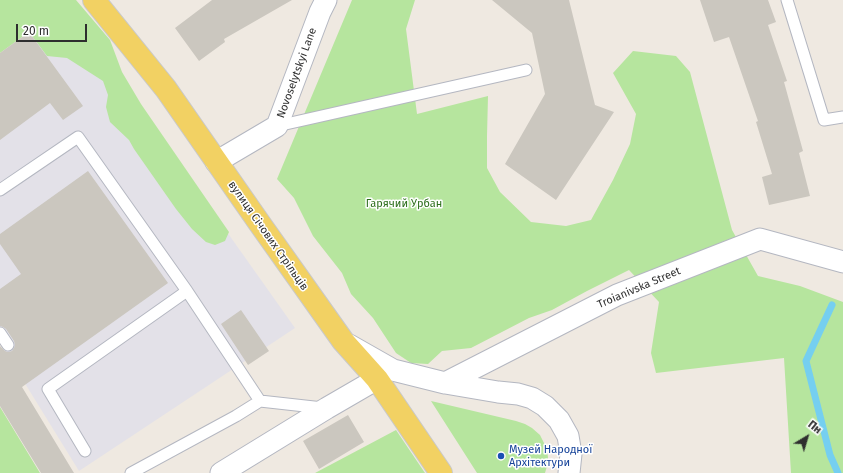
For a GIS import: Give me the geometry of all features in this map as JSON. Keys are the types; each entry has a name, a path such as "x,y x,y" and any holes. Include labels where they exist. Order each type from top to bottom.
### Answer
{"main road":[{"name":"вулиця Січових Стрільців","path":"94,0 166,89 343,341 376,379 440,473"}],"street":[{"name":"Novoselytskyi Lane","path":"216,162 277,126 320,12 326,0"},
{"name":"Troianivska Street","path":"445,383 617,295 760,239 843,262"},
{"path":"343,341 393,370 445,383 518,394 532,398 545,406 559,420 568,436 571,454 569,473"},
{"path":"220,473 376,379"}],"lane":[{"path":"787,0 824,120 843,117"},
{"path":"277,126 526,70"},
{"path":"0,190 78,137 188,292 260,401"},
{"path":"85,451 48,389 188,292"},
{"path":"0,333 8,345"},
{"path":"131,473 236,416 260,401 327,408"}],"shaded area":[{"path":"69,9 295,328 79,471 0,343 0,57"}],"green space":[{"path":"0,0 76,0 110,40 122,72 141,104 229,232 225,241 215,245 206,242 192,229 176,209 129,140 110,122 106,107 108,95 103,81 67,58 47,56 29,32 0,53"},
{"name":"Гарячий Урбан","path":"352,0 415,0 406,29 417,114 488,96 487,168 500,192 531,222 566,226 591,220 613,180 630,144 636,114 613,73 633,51 676,56 690,72 732,230 758,276 800,286 843,302 843,473 791,473 784,358 656,373 651,353 659,302 629,270 552,310 529,318 471,348 442,351 428,364 411,363 396,353 373,318 351,294 342,273 313,236 294,198 277,179"},
{"path":"431,401 516,421 532,428 540,435 546,447 548,457 545,473 477,473"},
{"path":"0,407 40,473 0,473"},
{"path":"396,430 425,473 315,473"}],"building":[{"path":"212,0 292,0 224,39 225,42 199,61 175,28"},
{"path":"492,0 569,0 595,105 614,112 556,200 505,164 545,94 532,33"},
{"path":"700,0 768,0 776,22 768,25 787,81 784,82 803,151 799,153 810,196 769,205 762,177 772,174 756,122 758,121 729,37 714,42"},
{"path":"29,32 83,106 63,120 50,103 0,140 0,53"},
{"path":"88,171 168,283 22,387 74,473 41,473 0,406 0,346 8,352 12,351 15,345 6,329 0,326 0,289 21,274 0,244 0,234"},
{"path":"241,310 269,351 248,365 221,324"},
{"path":"348,415 364,442 319,469 303,441"}],"waterway":[{"path":"832,305 806,361 830,455 838,473"}],"place":[{"name":"Музей Народної Архітектури","path":"501,456"}]}
